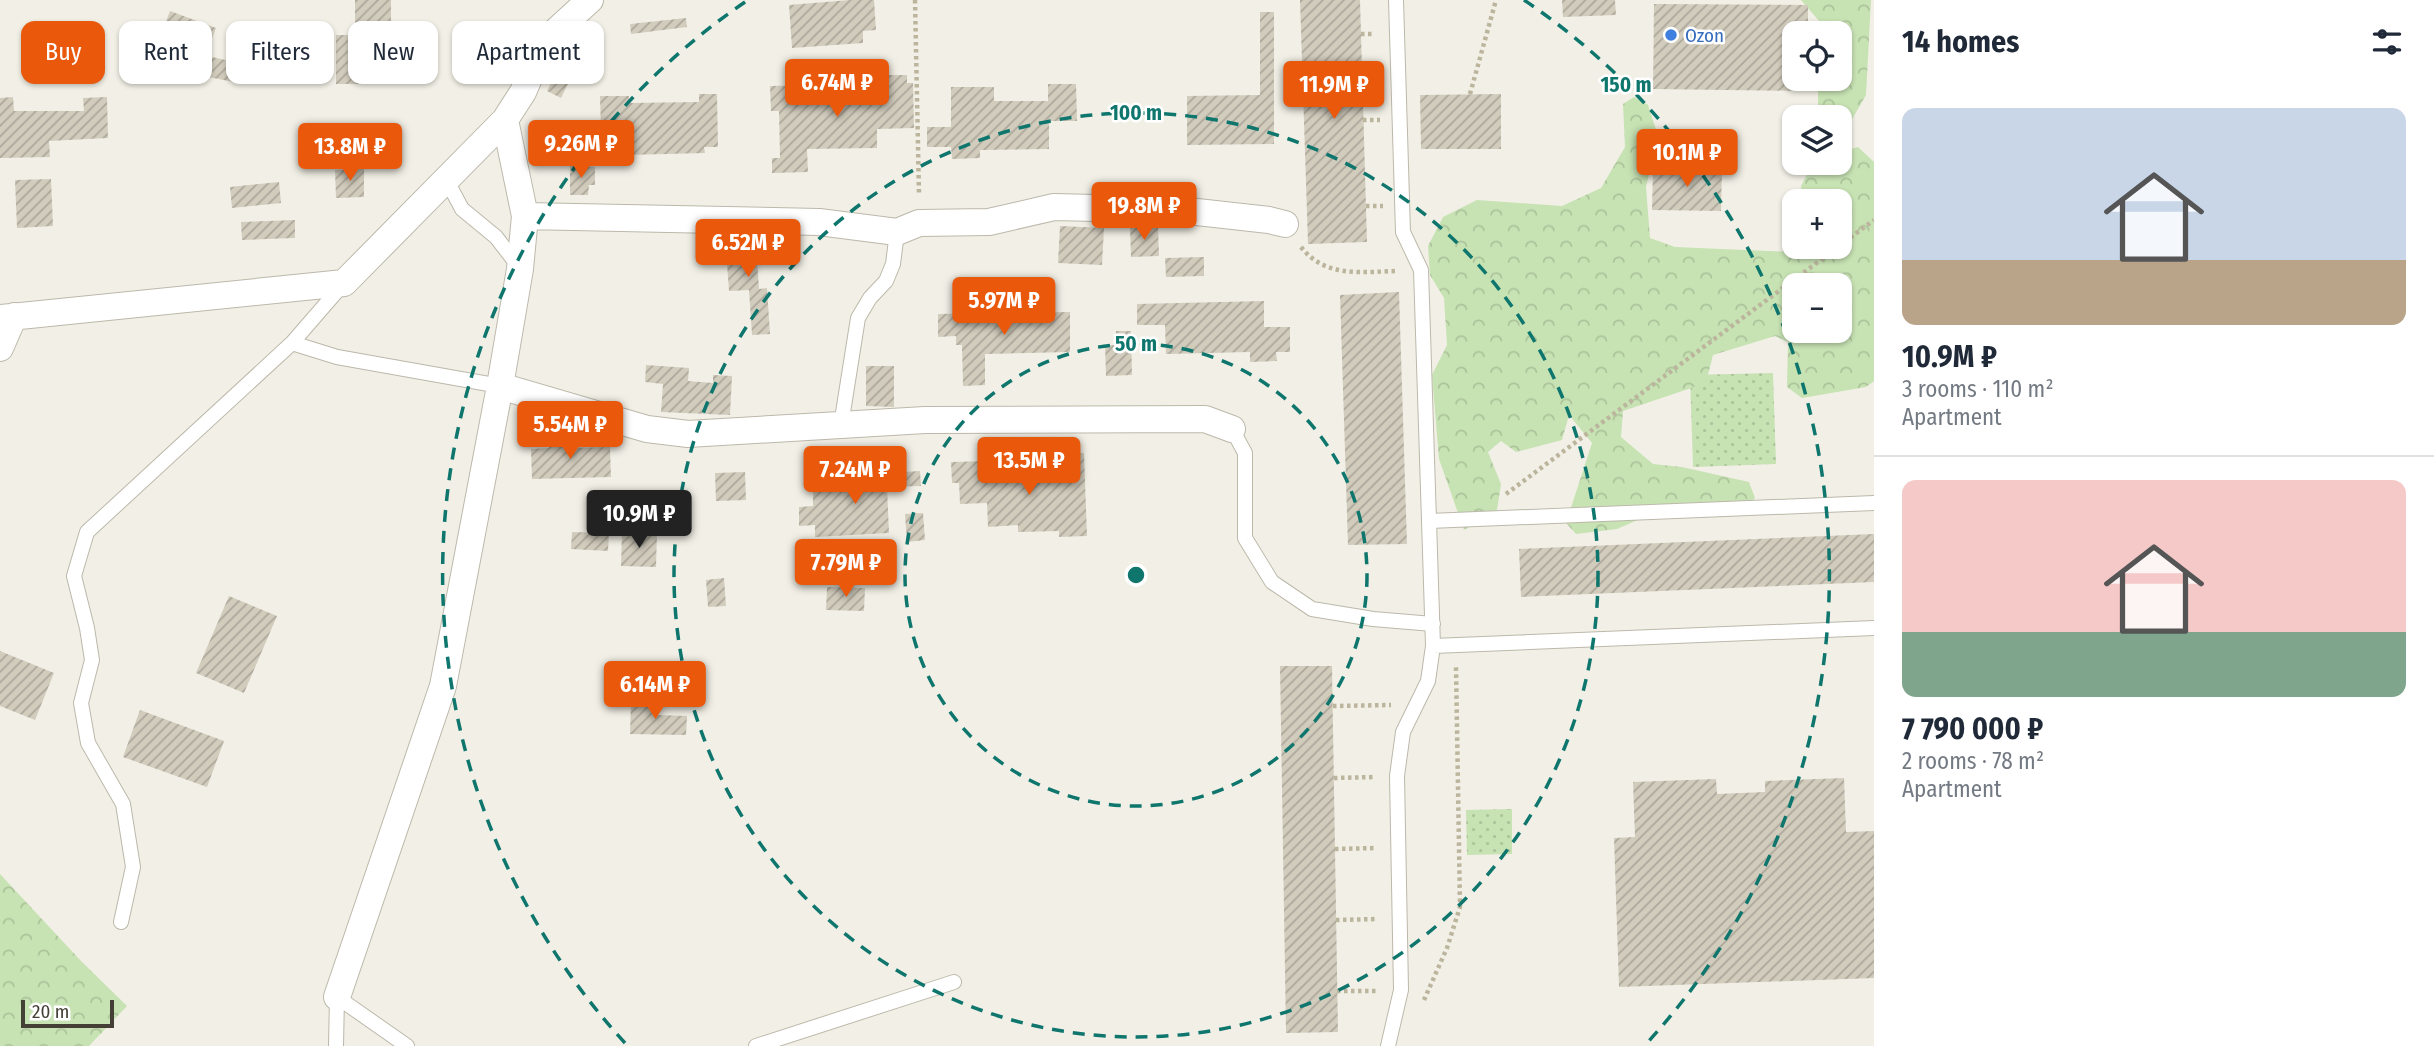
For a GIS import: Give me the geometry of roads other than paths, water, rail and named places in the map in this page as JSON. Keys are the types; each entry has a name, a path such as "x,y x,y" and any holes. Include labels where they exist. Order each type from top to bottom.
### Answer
{"street":[{"path":"0,348 7,317 344,283 505,120 523,92 545,41 590,0"},
{"path":"337,997 443,686 520,269 525,216 505,120"},
{"path":"525,216 819,222 908,228 989,222 1054,207 1179,210 1269,219 1285,224"},
{"path":"500,386 647,429 688,434 925,420 1205,419 1232,429"}],"lane":[{"path":"1388,1046 1401,990 1398,776 1403,732 1428,681 1433,646 1422,270 1403,232 1396,0"},
{"path":"446,179 462,209 496,237 520,269"},
{"path":"841,425 858,318 870,298 886,281 908,228"},
{"path":"121,922 133,867 123,804 88,743 81,703 92,660 74,576 87,532 292,343 344,283"},
{"path":"292,343 337,358 500,386"},
{"path":"1232,429 1245,453 1245,538 1272,582 1312,609 1373,619 1433,624"},
{"path":"1429,521 1874,503"},
{"path":"1433,646 1874,628"},
{"path":"756,1046 954,982"},
{"path":"336,1046 337,997"},
{"path":"337,997 407,1046"}],"place":[{"name":"Ozon","path":"1671,35"}]}
